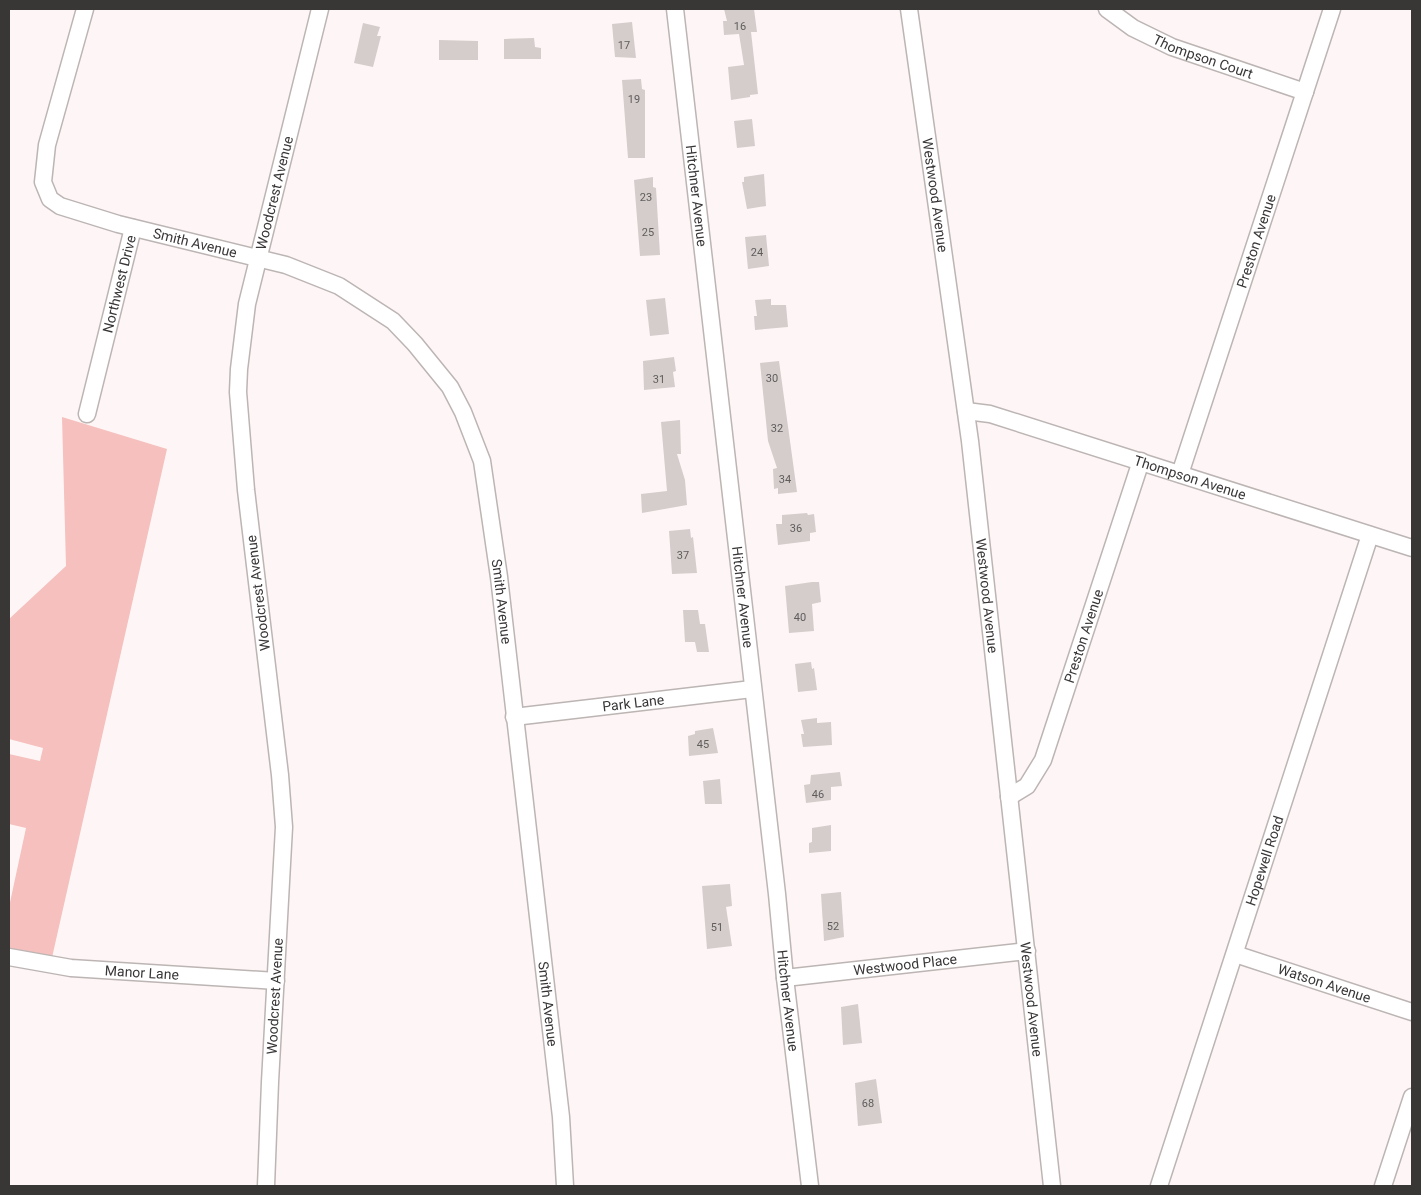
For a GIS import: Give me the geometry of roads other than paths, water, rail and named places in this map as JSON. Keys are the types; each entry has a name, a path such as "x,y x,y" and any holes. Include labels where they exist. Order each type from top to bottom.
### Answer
{"street":[{"name":"Northwest Drive","path":"85,9 47,145 43,182 50,199 60,206 133,228 87,414"},
{"name":"Woodcrest Avenue","path":"266,1186 284,847 283,808 246,490 238,392 242,334 258,258 320,9"},
{"name":"Hitchner Avenue","path":"675,9 777,894 784,978 810,1186"},
{"name":"Westwood Avenue","path":"908,9 966,411 1052,1186"},
{"name":"Thompson Court","path":"1106,9 1133,28 1172,47 1305,92"},
{"name":"Preston Avenue","path":"1180,474 1332,9"},
{"name":"Smith Avenue","path":"133,228 258,258 313,275 339,286 393,321 416,344 450,387 482,461 499,577 561,1117 565,1186"},
{"name":"Thompson Avenue","path":"966,411 990,414 1412,548"},
{"name":"Preston Avenue","path":"1009,797 1027,786 1043,760 1141,461"},
{"name":"Hopewell Road","path":"1159,1186 1370,534"},
{"name":"Park Lane","path":"514,717 752,689"},
{"name":"Westwood Place","path":"784,978 1027,951"},
{"name":"Watson Avenue","path":"1235,954 1412,1012"},
{"name":"Manor Lane","path":"9,957 71,968 276,981"},
{"path":"1383,1186 1412,1096"}]}
